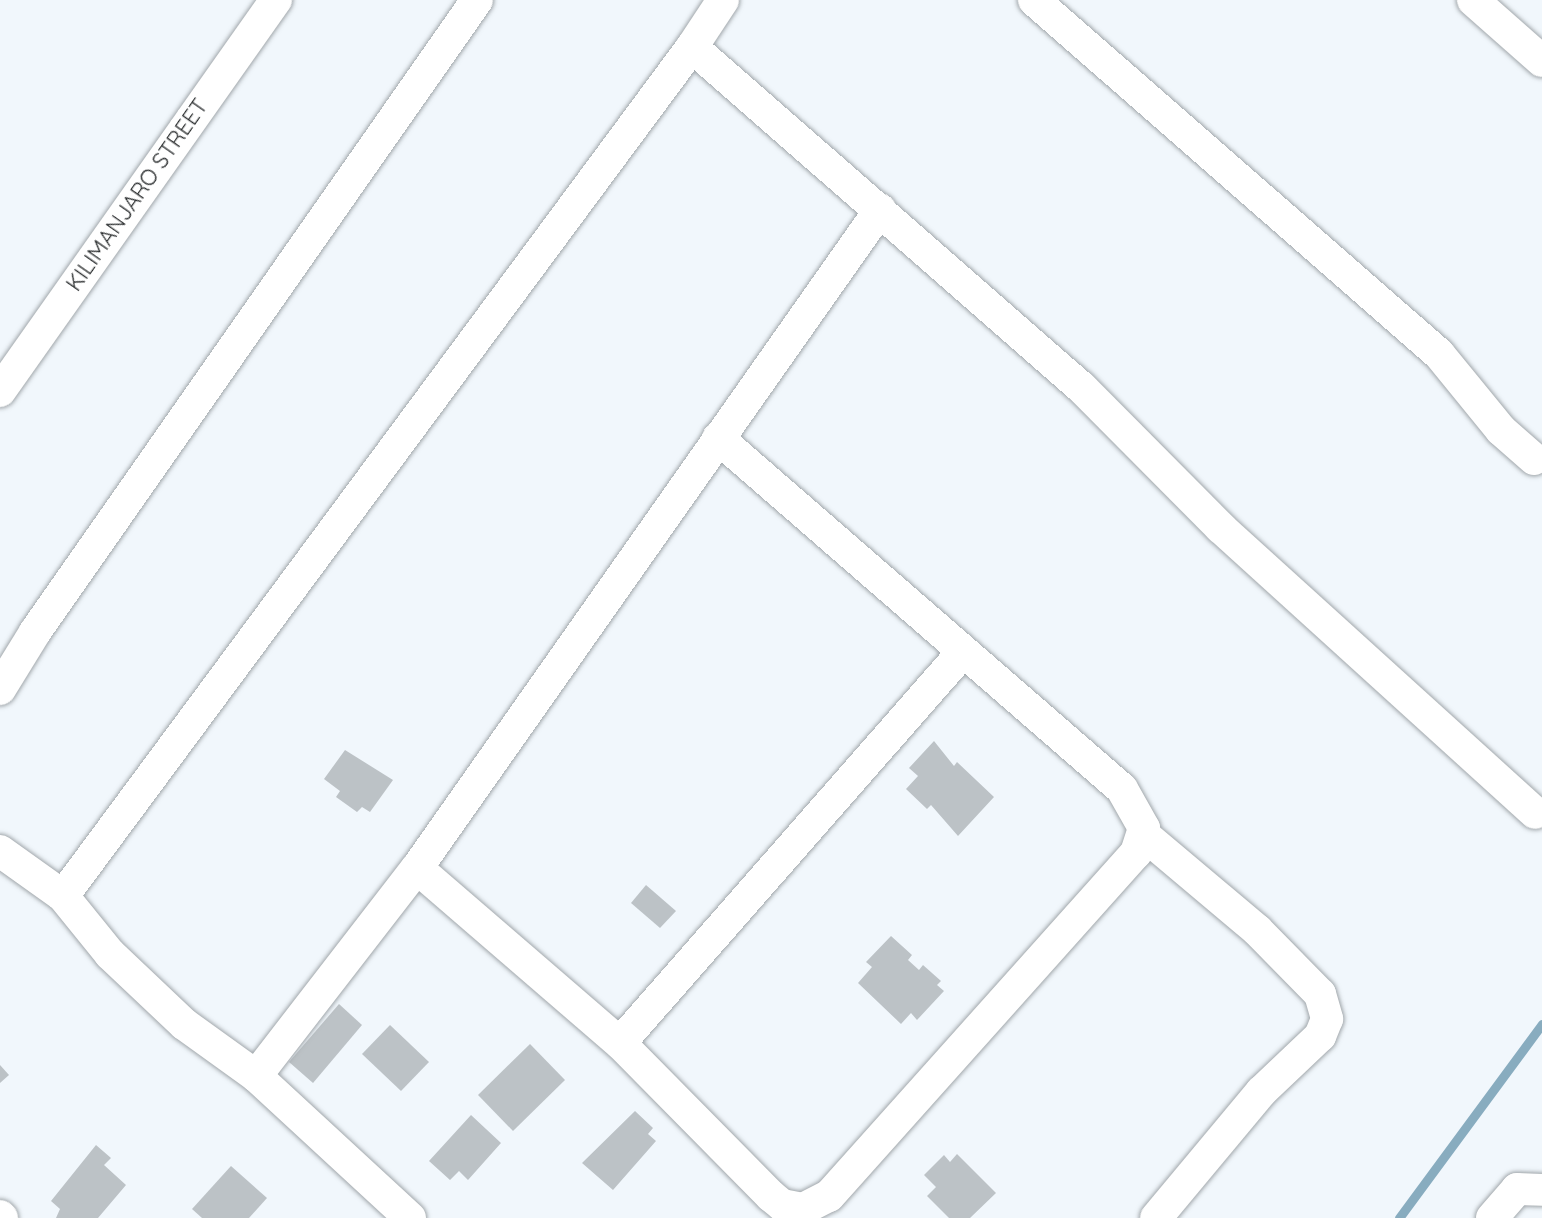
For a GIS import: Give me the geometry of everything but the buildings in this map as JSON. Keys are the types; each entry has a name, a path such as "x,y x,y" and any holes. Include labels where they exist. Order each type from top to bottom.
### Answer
{"street":[{"path":"0,689 35,632 477,0"},
{"path":"63,896 692,47 723,0"},
{"path":"1034,0 1439,354 1501,430 1534,459"},
{"path":"1473,0 1542,61"},
{"name":"KILIMANJARO STREET","path":"0,391 260,6"},
{"path":"692,47 1082,388 1221,528 1535,813"},
{"path":"256,1076 417,868 880,210"},
{"path":"417,868 620,1043 771,1196 807,1213 829,1196 1126,866 1143,834 1143,820 1122,789 718,438"},
{"path":"620,1043 962,653"},
{"path":"1143,834 1257,930 1320,994 1327,1019 1320,1036 1261,1092 1156,1218"},
{"path":"0,851 63,896 110,954 184,1024 256,1076 410,1218"},
{"path":"1492,1218 1529,1189"}],"waterway":[{"path":"1399,1218 1542,1024"}]}
